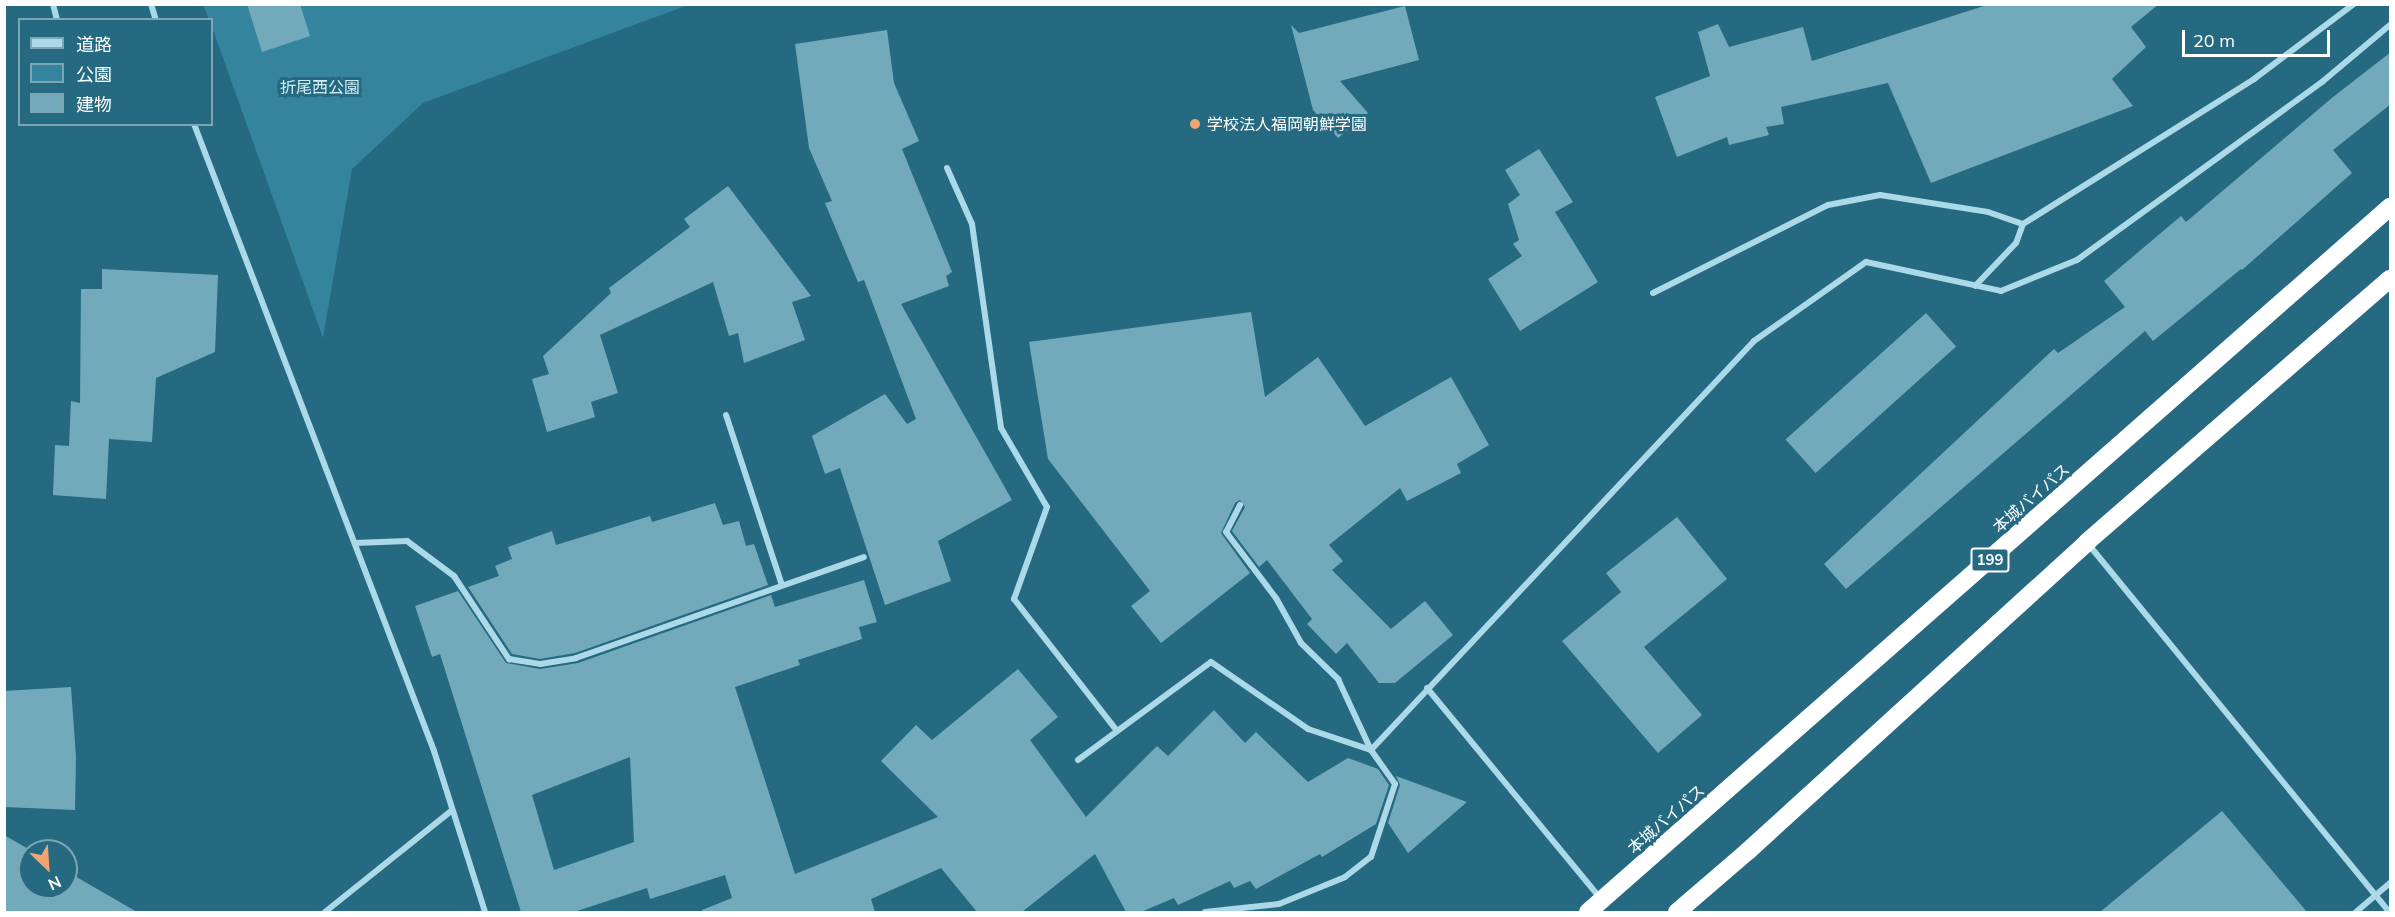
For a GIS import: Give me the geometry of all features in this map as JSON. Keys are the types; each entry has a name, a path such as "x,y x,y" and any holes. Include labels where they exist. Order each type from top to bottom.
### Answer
{"highway":[{"name":"本城バイパス","path":"1588,912 2391,207"},
{"path":"1677,912 1748,851 2086,542 2391,279"}],"street":[{"path":"1976,286 2016,243 2023,224 2254,79 2354,4"},
{"path":"1371,750 1427,688 1610,498 1754,341 1866,262 2001,291 2077,260 2322,82 2391,25"},
{"path":"195,126 434,751 451,811 485,912"},
{"path":"947,168 972,224 1001,428 1047,507 1014,600 1117,731"},
{"path":"1653,293 1828,205 1880,195 1988,212 2023,224"},
{"path":"726,415 782,585"},
{"path":"1205,912 1279,904 1345,877 1371,857 1395,784 1371,750 1338,679 1301,643 1276,598 1226,532 1240,505"},
{"path":"355,543 407,541 454,576 509,659 540,664 576,658 864,557"},
{"path":"2086,542 2389,912"},
{"path":"1078,760 1211,662 1308,729 1371,750"},
{"path":"1427,688 1602,900"},
{"path":"325,912 451,811"},
{"path":"2356,912 2391,883"}],"green space":[{"name":"折尾西公園","path":"203,5 688,5 423,103 352,169 323,338 213,30 213,18 209,18"}],"building":[{"path":"247,4 300,4 310,36 262,52"},
{"path":"1990,4 2159,4 2131,27 2146,47 2112,79 2133,106 1931,183 1888,83 1781,107 1784,124 1766,127 1769,135 1729,145 1727,137 1677,157 1655,97 1710,76 1698,32 1718,24 1729,47 1803,27 1812,61"},
{"path":"1405,6 1419,60 1340,81 1368,113 1338,138 1313,110 1291,25 1299,33"},
{"path":"887,30 894,83 919,141 902,149 952,272 946,276 949,286 901,304 1012,500 938,541 951,581 885,605 840,468 825,474 812,436 885,394 907,424 916,419 864,280 858,282 825,203 832,201 809,148 795,44"},
{"path":"2391,52 2391,104 2333,150 2352,173 2242,270 2153,341 2145,331 1846,589 1824,564 2054,349 2058,353 2125,307 2104,281 2181,216 2186,222 2333,97"},
{"path":"1539,149 1573,202 1555,212 1598,282 1520,331 1488,279 1522,256 1513,244 1519,240 1508,204 1520,195 1505,170"},
{"path":"728,186 811,296 792,302 805,340 744,363 738,333 729,336 713,282 600,335 618,393 591,402 595,417 547,432 532,379 549,374 543,356 611,293 609,288 690,227 684,219"},
{"path":"102,269 218,275 215,352 156,378 152,442 109,439 106,499 53,495 55,445 69,446 71,401 80,403 81,289 102,289"},
{"path":"1251,312 1265,397 1318,357 1365,426 1451,377 1489,445 1457,464 1461,473 1407,501 1400,488 1329,545 1343,561 1332,570 1391,629 1425,601 1453,635 1395,683 1379,683 1347,643 1336,654 1307,624 1312,619 1267,560 1259,567 1232,531 1245,507 1240,500 1235,503 1221,533 1250,573 1161,643 1131,606 1150,591 1048,459 1029,342"},
{"path":"1926,313 1956,346 1816,473 1786,439"},
{"path":"715,503 723,525 739,521 746,546 754,544 768,585 575,653 540,659 512,654 468,587 499,576 495,566 512,559 508,547 552,531 556,545 650,516 652,522"},
{"path":"1677,517 1727,579 1644,647 1702,715 1658,753 1562,641 1621,592 1606,573"},
{"path":"864,580 877,622 859,627 862,639 798,660 800,665 735,687 795,874 938,817 881,761 916,725 932,740 1018,669 1058,717 1030,740 1086,817 1157,746 1168,756 1214,710 1245,743 1256,732 1308,782 1348,758 1378,769 1389,785 1376,824 1322,857 1320,854 1256,889 1250,881 1234,888 1230,881 1178,905 1174,898 1141,912 1126,912 1095,854 1022,912 977,912 941,868 871,899 875,912 703,912 702,910 732,898 725,875 650,899 647,888 574,912 521,912 440,654 432,657 415,606 458,591 506,663 540,669 578,663 771,595 775,607","holes":["630,757 634,842 554,870 532,795"]},
{"path":"71,687 76,757 75,810 4,807 4,691"},
{"path":"1396,776 1467,802 1408,853 1388,823 1400,785"},
{"path":"2222,811 2307,912 2100,912"},
{"path":"4,835 18,843 18,899 78,899 78,878 137,912 4,912"}],"place":[{"name":"学校法人福岡朝鮮学園","path":"1195,124"}]}
